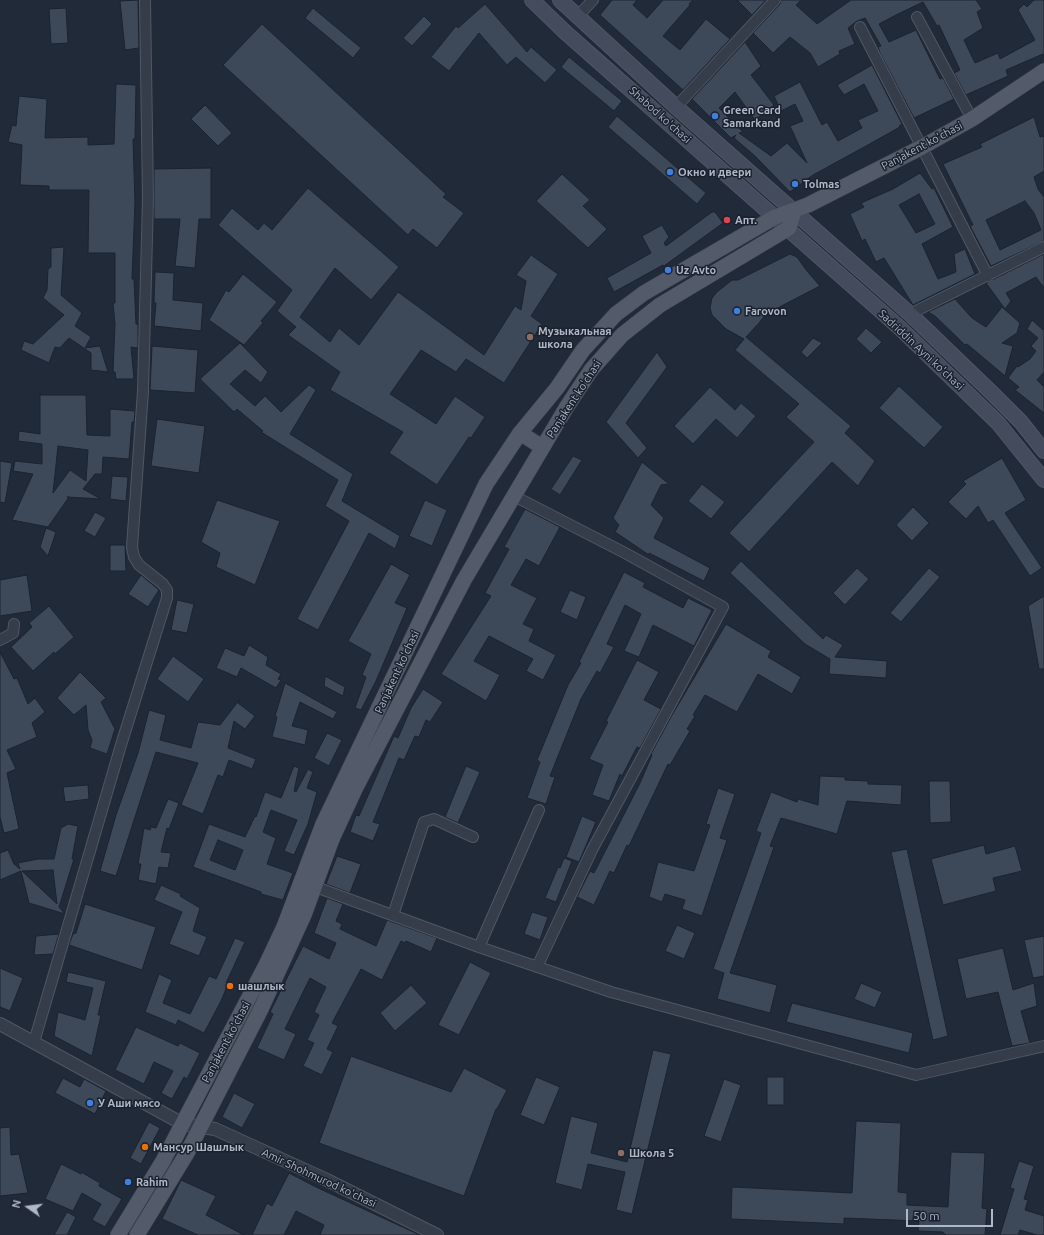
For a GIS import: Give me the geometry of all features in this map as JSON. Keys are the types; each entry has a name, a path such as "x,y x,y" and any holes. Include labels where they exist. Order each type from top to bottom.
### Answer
{"main road":[{"name":"Shabod ko'chasi","path":"532,0 565,32 789,228"},
{"name":"Shabod ko'chasi","path":"560,0 676,107 794,211"},
{"name":"Panjakent ko'chasi","path":"118,1235 183,1124 266,965 284,927 323,824 486,484 520,433 557,388 582,350 616,314 644,293 775,217 794,211 922,147 972,119 1044,71"},
{"path":"789,228 794,211"},
{"name":"Sadriddin Ayni ko'chasi","path":"794,211 910,314 1021,422 1044,451"},
{"name":"Panjakent ko'chasi","path":"137,1235 200,1126 261,1009 304,915 313,886 332,839 356,787 464,580 542,447 591,370 622,335 660,306 789,228"},
{"name":"Sadriddin Ayni ko'chasi","path":"789,228 900,328 998,423 1044,480"},
{"path":"520,433 542,447"}],"street":[{"path":"34,1042 121,745 167,598 167,590 163,584 139,564 134,557 132,547 143,391 147,221 145,0"},
{"path":"577,17 593,0"},
{"path":"676,107 775,0"},
{"path":"916,17 972,119"},
{"path":"860,27 988,276"},
{"path":"910,314 1044,247"},
{"path":"514,496 625,553 723,607 592,850 537,967"},
{"path":"0,640 13,633 15,628 14,624"},
{"path":"479,947 539,810"},
{"path":"393,915 424,822 434,819 473,837"},
{"path":"313,886 479,947 618,994 916,1075 1044,1046"},
{"path":"0,1024 183,1124"},
{"name":"Amir Shohmurod ko'chasi","path":"183,1124 215,1129 327,1180 437,1235"}],"building":[{"path":"138,0 139,48 125,50 120,1"},
{"path":"612,0 637,0 633,5 647,18 663,0 693,0 663,36 680,50 706,19 730,39 683,90 600,15"},
{"path":"737,0 766,0 752,15"},
{"path":"781,0 801,0 796,5 817,24 851,0 976,0 982,9 977,12 983,28 964,40 975,63 998,53 1000,59 1035,40 1018,10 1024,4 1027,7 1034,0 1044,0 1044,56 1043,54 1006,70 1008,76 966,95 954,73 960,70 939,25 937,26 923,2 879,24 889,42 916,30 940,79 943,78 954,99 914,118 880,53 878,47 881,46 865,18 857,21 848,28 855,44 839,51 840,54 818,67 810,53 790,37 773,53 753,33 780,4"},
{"path":"485,4 527,52 531,47 557,70 545,83 516,57 507,65 479,33 449,71 431,57 456,26 458,28"},
{"path":"66,8 68,43 51,44 49,9"},
{"path":"313,8 361,48 353,58 305,18"},
{"path":"424,16 432,24 412,46 403,38"},
{"path":"262,24 446,194 443,197 464,213 437,248 413,229 408,235 223,65"},
{"path":"745,42 761,66 751,75 774,105 755,120 735,92 719,108 743,132 739,133 771,156 787,143 807,163 790,126 803,121 795,104 781,111 774,96 800,82 822,125 827,122 838,141 862,128 858,120 878,111 864,84 844,95 837,85 872,65 902,124 899,126 900,127 813,175 790,192 755,156 734,138 736,135 731,138 692,99"},
{"path":"569,57 622,101 614,111 561,67"},
{"path":"116,84 136,85 135,139 133,139 135,202 132,279 134,279 136,324 138,324 138,348 131,347 134,379 116,379 115,372 113,372 115,253 88,253 89,190 49,190 49,186 20,185 22,145 8,142 12,125 16,126 19,96 47,99 45,138 88,137 88,145 114,144"},
{"path":"205,105 232,133 218,146 191,119"},
{"path":"617,116 706,193 697,204 608,127"},
{"path":"1034,117 1040,137 1044,136 1044,171 1034,177 1038,189 1044,197 1044,241 991,266 970,226 973,225 943,164 982,147 980,144","holes":["1025,201 1034,213 1041,230 1000,250 986,220"]},
{"path":"211,168 211,219 199,219 195,268 175,266 180,219 154,219 154,169"},
{"path":"920,173 932,189 934,188 953,227 922,244 938,279 956,272 954,254 965,249 975,274 913,305 884,258 876,262 865,239 862,241 850,214 864,207 861,203 893,189","holes":["919,194 935,224 916,233 899,205"]},
{"path":"562,174 590,200 583,206 607,229 588,248 536,201"},
{"path":"308,188 399,267 371,300 335,268 300,317 330,342 339,328 359,345 398,292 484,355 515,306 521,310 526,281 516,275 531,255 558,274 531,316 542,324 504,383 466,359 456,372 421,350 390,394 436,424 455,396 485,417 471,438 469,437 437,485 389,453 403,432 330,390 340,372 288,335 296,327 277,311 292,290 218,225 232,208 258,230 264,223 272,230"},
{"path":"712,212 715,212 723,223 664,266 663,265 614,292 607,278 651,253 642,236 662,225 669,237 664,243 666,246"},
{"path":"64,247 61,295 82,313 75,326 91,337 85,348 100,346 108,372 91,370 91,353 69,338 60,348 55,347 49,363 21,350 24,341 33,344 64,315 43,298 47,290 48,269 51,267 51,248"},
{"path":"790,254 797,257 820,286 766,314 746,337 851,426 845,433 875,461 858,486 832,462 749,552 729,533 814,442 786,417 799,404 735,350 744,339 726,329 712,315 710,308 712,298 732,280 738,280"},
{"path":"1044,254 1044,288 1036,277 1006,293 1011,301 1005,309 986,283"},
{"path":"155,272 174,273 173,300 203,303 201,331 154,326 156,303 154,303"},
{"path":"243,274 277,302 261,321 263,323 244,345 209,320 226,290 229,292"},
{"path":"955,299 972,318 986,327 1002,307 1020,323 1017,333 1002,343 1013,346 1005,376 967,344 965,345 935,316 928,312"},
{"path":"1032,320 1043,330 1044,329 1044,372 1037,380 1044,387 1044,413 1015,390 1019,387 1008,378 1017,366 1018,367 1030,359 1036,351 1031,346 1038,338 1027,329"},
{"path":"866,328 882,342 871,353 856,339"},
{"path":"813,338 822,343 807,358 801,352"},
{"path":"240,343 268,372 261,383 245,370 230,384 255,406 265,396 281,412 309,385 316,390 290,434 353,474 342,501 400,536 395,549 369,533 318,630 297,619 349,521 325,506 338,480 261,432 263,431 237,409 234,412 200,379"},
{"path":"152,346 198,350 195,393 150,390"},
{"path":"657,352 667,367 626,423 647,448 638,458 606,422"},
{"path":"899,386 943,427 924,448 879,408"},
{"path":"710,387 735,410 741,403 756,416 737,438 716,419 693,444 674,426"},
{"path":"40,395 86,395 87,435 110,436 110,409 135,411 134,422 132,422 129,459 103,457 102,474 95,474 83,489 101,499 69,497 48,527 12,520 33,474 13,471 15,461 42,464 42,444 18,441 19,431 40,434","holes":["58,446 88,450 86,481 70,470 53,493"]},
{"path":"157,419 205,426 199,473 151,466"},
{"path":"573,456 582,460 560,495 551,489"},
{"path":"1002,458 1026,500 1005,513 1042,568 1030,576 993,520 988,523 978,506 966,519 948,502 966,484 963,481"},
{"path":"0,461 12,463 5,503 0,502"},
{"path":"642,462 669,484 661,485 651,505 664,518 654,538 710,568 704,581 649,553 649,555 615,532 619,525 613,518"},
{"path":"112,476 128,477 126,501 110,499"},
{"path":"702,484 725,502 711,519 688,501"},
{"path":"217,500 280,521 255,585 216,567 220,553 201,542"},
{"path":"425,500 447,510 432,546 409,536"},
{"path":"913,507 929,523 912,541 896,525"},
{"path":"525,509 560,527 539,566 526,559 511,585 537,598 523,624 534,629 529,641 556,655 543,680 526,671 533,659 489,636 474,661 500,675 486,701 441,674 491,596 485,593 509,549 504,547"},
{"path":"95,512 106,518 95,537 84,531"},
{"path":"46,528 56,532 48,556 40,547"},
{"path":"110,545 125,545 126,571 110,571"},
{"path":"741,561 823,639 826,635 843,645 835,657 887,661 886,678 829,674 830,659 805,644 730,573"},
{"path":"391,564 410,575 395,603 407,608 376,681 361,710 355,708 366,677 362,675 371,654 348,641"},
{"path":"857,568 869,579 845,605 833,593"},
{"path":"929,568 940,577 901,622 890,613"},
{"path":"624,572 645,583 643,587 683,608 688,598 712,610 694,646 653,625 639,657 624,651 641,614 625,605 607,644 614,647 600,673 597,671 581,699 550,776 555,777 546,804 527,798 540,762 537,760 568,685 581,663 579,662"},
{"path":"27,575 32,611 0,616 0,580"},
{"path":"141,575 159,590 148,607 128,594"},
{"path":"570,590 586,597 577,620 560,612"},
{"path":"1044,596 1044,669 1039,669 1028,606"},
{"path":"177,600 194,604 187,633 171,630"},
{"path":"49,606 74,637 55,654 54,652 33,671 11,647 32,627 29,623"},
{"path":"726,624 771,651 768,657 801,677 792,694 758,674 737,712 705,695 693,715 695,716 687,729 690,731 670,765 668,764 629,846 627,845 614,873 610,871 594,905 577,897 590,871 594,873 640,783 652,755 651,754 672,715"},
{"path":"249,645 268,657 266,665 281,674 278,679 281,680 276,688 241,668 237,677 216,668 225,648 244,656"},
{"path":"0,652 14,679 17,678 28,704 35,698 45,712 32,723 37,737 7,750 16,769 7,773 19,829 4,833 0,817"},
{"path":"173,656 204,679 188,702 157,679"},
{"path":"637,660 659,672 644,700 661,709 640,748 637,747 622,776 620,774 609,801 592,795 603,765 589,759 608,722 606,721"},
{"path":"80,672 106,698 101,702 115,729 107,754 90,748 92,740 88,730 86,705 74,715 57,698"},
{"path":"325,676 345,687 343,696 324,686"},
{"path":"285,683 337,712 333,719 300,702 292,726 308,730 305,745 272,737 277,717 275,716"},
{"path":"423,689 443,702 430,722 426,720 419,737 415,736 404,760 399,758 373,822 380,824 373,841 350,832 356,815 359,816 394,736 398,738 411,708"},
{"path":"240,699 238,703 255,716 245,729 234,721 228,748 256,759 252,769 229,760 223,777 218,775 203,814 181,805 198,763 156,752 116,876 100,871 116,815 138,753 149,710 166,715 160,740 191,748 198,722 220,725"},
{"path":"327,733 342,740 329,766 314,758"},
{"path":"294,766 299,768 294,791 296,792 308,769 313,772 307,788 317,792 308,824 294,855 284,851 297,820 271,810 263,832 276,838 267,864 293,873 283,900 261,894 261,892 193,867 209,824 245,837 255,816 256,817 265,792 281,798","holes":["218,840 243,850 235,870 210,860"]},
{"path":"466,766 480,772 458,823 445,817"},
{"path":"820,776 845,777 845,780 868,781 868,784 902,785 901,805 847,801 837,834 781,818 770,846 774,847 730,973 777,985 770,1013 717,999 724,973 713,969 761,833 756,831 771,792 797,802 798,799 818,805"},
{"path":"929,781 950,781 951,822 930,823"},
{"path":"88,785 89,799 65,802 63,787"},
{"path":"718,788 735,794 720,838 727,840 702,916 682,909 685,900 665,894 662,902 649,897 658,862 694,871 710,825 706,824"},
{"path":"168,799 179,803 169,829 167,828 161,852 171,853 168,868 159,867 156,884 138,880 141,864 138,864 144,828 150,830 151,827 156,828"},
{"path":"582,816 596,822 579,862 566,857"},
{"path":"68,824 78,826 72,859 74,859 59,907 65,914 29,903 21,871 0,880 0,853 8,850 14,864 20,869 18,863 38,859 54,859 61,828","holes":["53,870 57,904 22,871"]},
{"path":"984,845 986,854 1015,846 1022,871 993,878 996,891 943,905 931,859"},
{"path":"907,849 948,1036 933,1040 891,852"},
{"path":"337,856 361,864 350,893 326,884"},
{"path":"564,858 572,861 556,902 545,898 558,867 560,868"},
{"path":"161,885 181,894 180,896 200,908 193,931 207,937 199,956 169,944 182,912 154,900"},
{"path":"327,898 343,904 336,921 342,924 340,929 376,946 387,920 437,938 431,952 406,941 405,943 401,941 382,980 361,969 332,1023 338,1026 327,1049 333,1052 322,1075 303,1066 314,1043 307,1040 319,1015 314,1012 326,987 310,978 285,1029 296,1034 284,1060 257,1048 273,1014 270,1012 303,946 329,959 336,943 314,933"},
{"path":"85,904 156,927 142,970 69,945 73,934 76,933"},
{"path":"532,912 548,917 540,940 524,934"},
{"path":"677,925 695,933 684,959 665,951"},
{"path":"59,934 53,954 34,955 36,936"},
{"path":"1044,936 1044,976 1033,978 1024,940"},
{"path":"235,938 245,942 226,983 228,984 221,1001 204,1033 178,1020 176,1025 145,1012 159,974 172,980 163,1003 190,1014 209,976 216,979"},
{"path":"1003,948 1013,990 1034,983 1037,1006 1021,1011 1030,1043 1012,1046 998,992 966,999 957,959"},
{"path":"470,962 491,973 459,1035 438,1025"},
{"path":"0,968 23,978 10,1011 0,1007"},
{"path":"68,972 106,981 98,1015 101,1015 92,1056 54,1036 58,1012 85,1020 93,988 66,982"},
{"path":"861,983 882,992 875,1008 854,999"},
{"path":"411,985 427,1003 395,1031 380,1013"},
{"path":"792,1003 913,1033 909,1053 786,1022"},
{"path":"136,1027 178,1046 180,1043 200,1053 187,1079 184,1077 172,1099 161,1093 173,1071 154,1062 144,1084 115,1070"},
{"path":"653,1050 671,1054 632,1214 616,1210 625,1172 588,1164 582,1190 555,1183 571,1116 598,1123 591,1153 627,1162"},
{"path":"351,1056 451,1092 464,1068 507,1090 496,1109 464,1196 319,1143"},
{"path":"536,1077 560,1087 544,1125 520,1115"},
{"path":"767,1077 784,1077 784,1105 767,1105"},
{"path":"63,1078 80,1087 84,1079 106,1091 95,1114 55,1093"},
{"path":"724,1079 741,1085 721,1142 704,1136"},
{"path":"234,1093 255,1104 242,1128 222,1117"},
{"path":"856,1121 901,1123 898,1192 907,1193 907,1205 948,1207 951,1152 985,1153 982,1208 987,1209 985,1235 946,1235 943,1232 918,1231 919,1221 844,1218 844,1224 731,1219 732,1187 852,1193"},
{"path":"149,1122 160,1128 141,1164 130,1158"},
{"path":"10,1127 11,1155 19,1154 28,1193 0,1196 0,1128"},
{"path":"1019,1161 1034,1166 1024,1199 1028,1200 1025,1210 1044,1216 1044,1235 1037,1235 1020,1230 1018,1235 1000,1235 1014,1189 1010,1188"},
{"path":"61,1164 81,1174 81,1172 100,1183 99,1186 122,1199 105,1227 92,1220 101,1204 82,1193 73,1211 45,1199"},
{"path":"289,1173 420,1235 320,1235 324,1225 296,1211 284,1235 252,1235 267,1203 272,1206"},
{"path":"181,1180 216,1196 206,1215 244,1235 198,1235 162,1219"},
{"path":"67,1212 76,1217 67,1235 54,1235"}],"place":[{"name":"Green Card Samarkand","path":"715,116"},
{"name":"Окно и двери","path":"670,172"},
{"name":"Tolmas","path":"795,184"},
{"name":"Апт.","path":"727,220"},
{"name":"Uz Avto","path":"668,270"},
{"name":"Farovon","path":"737,311"},
{"name":"Музыкальная школа","path":"530,337"},
{"name":"шашлык","path":"230,986"},
{"name":"У Аши мясо","path":"90,1103"},
{"name":"Мансур Шашлык","path":"145,1147"},
{"name":"Школа 5","path":"621,1153"},
{"name":"Rahim","path":"128,1182"}]}
